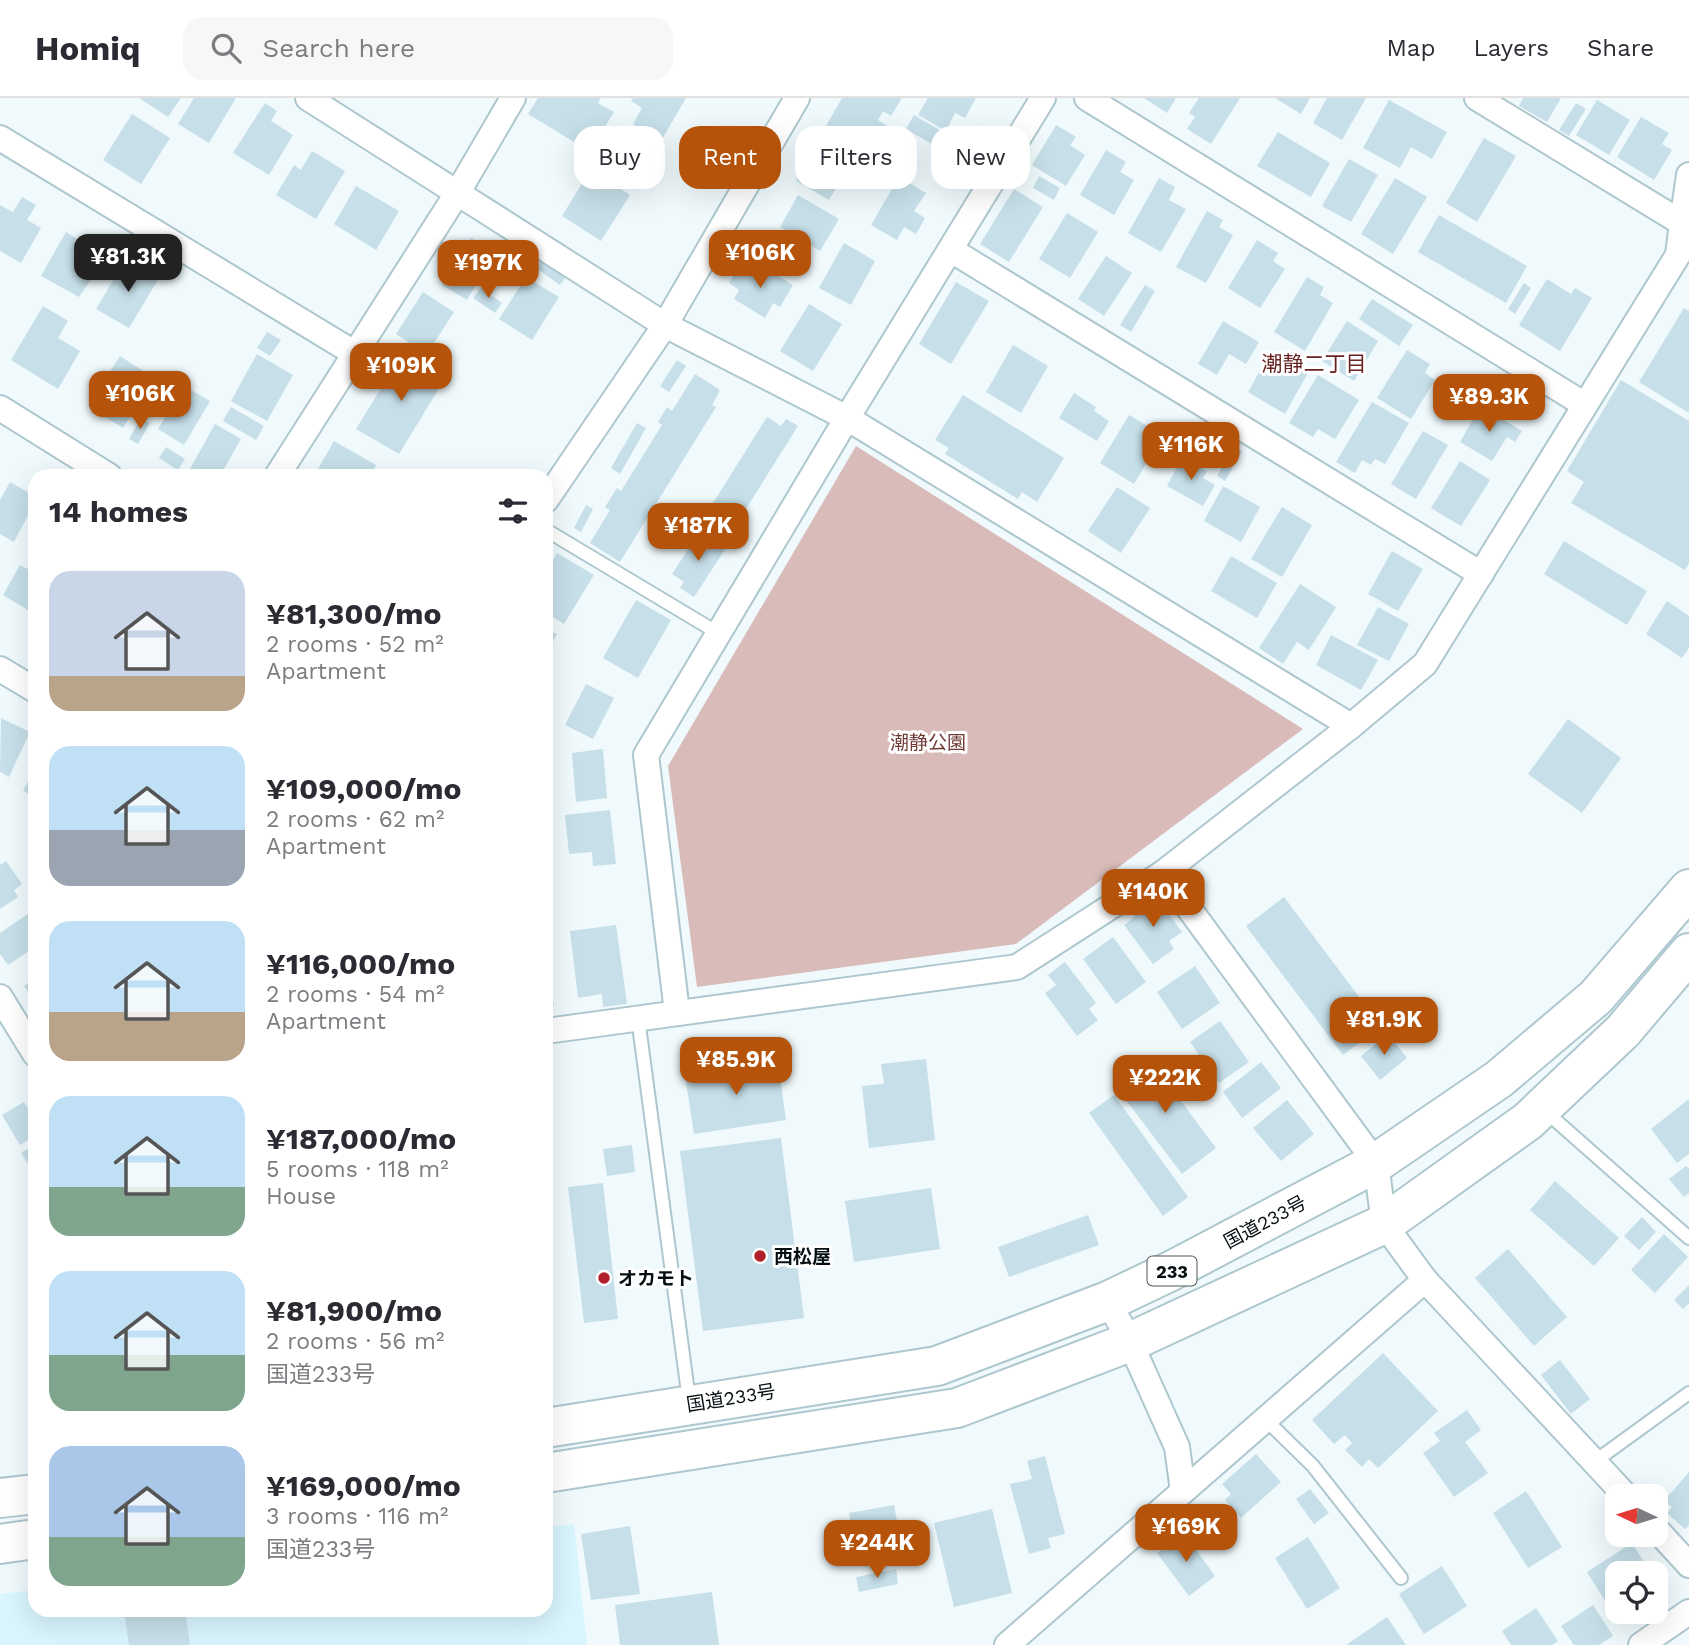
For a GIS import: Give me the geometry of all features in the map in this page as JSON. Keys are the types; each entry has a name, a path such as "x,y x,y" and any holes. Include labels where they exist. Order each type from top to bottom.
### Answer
{"highway":[{"name":"国道233号","path":"553,1427 937,1366 1108,1301 1171,1271 1376,1163 1499,1079 1596,997 1689,889"},
{"name":"233","path":"553,1472 957,1408 1130,1342 1384,1224 1528,1121 1623,1031 1689,953"},
{"path":"0,1498 28,1495"},
{"path":"0,1544 28,1540"}],"street":[{"path":"308,98 665,325 847,418 1351,726"},
{"path":"281,469 458,192 513,98"},
{"path":"553,490 665,325 797,98"},
{"path":"677,1012 646,755 847,418 1043,98"},
{"path":"1087,98 1586,405"},
{"path":"1477,98 1682,223"},
{"path":"0,138 354,353"},
{"path":"553,1030 1017,967 1163,873 1351,726 1425,664 1678,256 1689,176"},
{"path":"951,250 1481,574"},
{"path":"0,408 97,469"},
{"path":"0,669 28,686"},
{"path":"1163,873 1376,1163 1384,1224 1425,1280 1615,1484"},
{"path":"0,997 28,1043"},
{"path":"1007,1645 1425,1280"},
{"path":"1108,1301 1130,1342 1177,1447 1182,1491"},
{"path":"1668,1542 1689,1565"},
{"path":"1641,1645 1689,1612"}],"lane":[{"path":"553,534 718,633"},
{"path":"638,1018 689,1404"},
{"path":"1541,1108 1689,1238"},
{"path":"1594,1462 1689,1393"},
{"path":"1265,1419 1313,1466 1401,1577"}],"shaded area":[{"path":"574,1524 587,1645 0,1645 0,1594 28,1591 28,1617 553,1617 553,1526"}],"green space":[{"name":"潮静公園","path":"856,446 1303,729 1016,944 697,987 668,766"}],"building":[{"path":"139,98 181,98 168,117"},
{"path":"194,98 236,98 209,143 178,124"},
{"path":"538,98 601,98 598,103 614,112 605,126 574,126 574,142 528,114"},
{"path":"633,98 686,98 665,134 665,126 633,124 642,108 631,101"},
{"path":"842,98 902,98 891,116 883,111 878,120 885,126 826,126"},
{"path":"928,98 976,98 965,118 955,113 948,126 937,126 918,115"},
{"path":"1144,98 1176,98 1167,113"},
{"path":"1199,98 1240,98 1211,144 1187,129 1195,117 1189,113"},
{"path":"1275,98 1310,98 1301,114"},
{"path":"1327,98 1366,98 1342,140 1313,123"},
{"path":"1523,98 1561,98 1547,122 1519,106"},
{"path":"1389,100 1447,132 1432,159 1411,147 1400,168 1363,148"},
{"path":"1597,100 1630,120 1609,155 1576,135"},
{"path":"265,103 277,111 271,121 293,135 269,175 233,153"},
{"path":"1576,103 1586,109 1569,136 1559,130"},
{"path":"132,114 170,138 141,184 103,160"},
{"path":"914,115 933,126 931,144 917,135 917,126 908,126"},
{"path":"1641,117 1669,133 1662,144 1672,150 1654,180 1617,157"},
{"path":"1056,125 1076,137 1070,145 1085,155 1066,186 1032,165"},
{"path":"1278,132 1330,163 1311,197 1257,166"},
{"path":"1484,138 1516,156 1477,222 1446,203"},
{"path":"1106,150 1126,162 1120,172 1134,180 1114,215 1080,195"},
{"path":"312,151 345,171 316,219 276,195 294,165 301,170"},
{"path":"1349,159 1378,175 1351,222 1322,206"},
{"path":"1039,176 1060,188 1054,200 1033,188"},
{"path":"1159,178 1175,187 1169,200 1186,209 1161,252 1128,233"},
{"path":"1395,178 1427,197 1393,254 1361,234"},
{"path":"356,186 399,211 376,250 334,224"},
{"path":"917,188 926,193 914,211 925,218 916,234 904,227 897,240 871,225 892,189"},
{"path":"579,189 621,189 630,195 601,241 562,216"},
{"path":"810,189 835,189 829,200"},
{"path":"1014,189 1043,207 1009,262 980,244"},
{"path":"798,195 839,219 820,251 780,227"},
{"path":"22,197 36,205 27,220 41,228 21,263 0,251 0,205 13,212"},
{"path":"1207,211 1223,220 1219,227 1233,235 1206,283 1176,267"},
{"path":"1067,213 1098,232 1070,278 1039,259"},
{"path":"1439,215 1527,266 1506,303 1418,252"},
{"path":"66,232 88,246 81,256 99,268 79,297 41,276"},
{"path":"471,238 495,252 467,300 442,285 455,262 449,258 458,243 465,247"},
{"path":"1257,240 1278,253 1273,261 1285,269 1260,308 1228,288"},
{"path":"518,242 529,250 514,272 503,265"},
{"path":"844,243 875,261 851,305 819,288"},
{"path":"1106,256 1132,273 1104,316 1078,299"},
{"path":"126,259 159,278 129,328 96,309"},
{"path":"542,259 567,275 560,285 536,268"},
{"path":"760,265 793,285 780,307 773,303 765,318 734,299 739,290 729,283 738,267 754,276"},
{"path":"526,277 559,297 532,340 499,319"},
{"path":"1307,277 1324,287 1320,295 1333,303 1305,351 1274,332"},
{"path":"1547,279 1571,294 1575,288 1592,298 1560,351 1519,325"},
{"path":"956,282 989,301 951,364 919,344"},
{"path":"1524,283 1531,288 1515,314 1508,309"},
{"path":"1145,285 1155,291 1131,332 1120,325"},
{"path":"481,288 502,303 495,313 473,298"},
{"path":"423,292 454,312 427,354 396,334"},
{"path":"1372,299 1413,325 1399,346 1359,319"},
{"path":"809,304 842,324 813,371 780,351"},
{"path":"43,306 68,321 58,338 80,351 58,389 11,360"},
{"path":"1684,308 1689,311 1689,413 1639,382"},
{"path":"1223,321 1259,342 1246,364 1229,354 1217,375 1198,364"},
{"path":"1347,321 1378,341 1354,381 1322,361"},
{"path":"267,332 281,340 270,356 257,348"},
{"path":"1013,345 1048,366 1021,413 986,392"},
{"path":"1407,350 1430,364 1425,373 1435,380 1411,419 1377,398"},
{"path":"404,351 446,377 399,454 356,429"},
{"path":"1271,351 1309,371 1285,414 1248,392"},
{"path":"257,354 293,375 267,421 231,401"},
{"path":"120,356 154,378 123,428 88,406"},
{"path":"677,360 686,366 669,392 660,386"},
{"path":"695,374 720,390 712,405 716,407 620,562 590,543 610,510 605,507 617,488 621,491 662,425 658,422 667,407 672,411"},
{"path":"1318,375 1359,400 1335,439 1318,429 1313,437 1289,423"},
{"path":"1621,380 1689,421 1689,563 1685,570 1571,503 1584,482 1567,471"},
{"path":"184,386 210,401 184,445 158,429"},
{"path":"1074,393 1096,407 1094,411 1109,421 1097,441 1059,418"},
{"path":"963,395 1064,458 1037,502 1022,492 1018,499 945,454 949,448 935,440"},
{"path":"1372,402 1409,423 1385,464 1375,459 1371,465 1362,460 1355,473 1336,462"},
{"path":"1481,406 1522,431 1515,442 1507,437 1492,461 1460,442"},
{"path":"231,407 264,426 256,440 223,421"},
{"path":"1129,415 1163,435 1134,484 1100,463"},
{"path":"767,417 781,426 786,419 798,426 739,520 713,503"},
{"path":"141,418 150,423 138,444 129,439"},
{"path":"637,423 646,428 620,474 611,468"},
{"path":"215,424 241,439 224,469 190,469"},
{"path":"1423,431 1448,445 1416,499 1391,484"},
{"path":"334,441 376,465 374,469 318,469"},
{"path":"166,447 185,459 176,469 159,458"},
{"path":"1234,447 1242,451 1225,481 1217,476"},
{"path":"1182,458 1207,471 1203,478 1215,485 1203,506 1167,486"},
{"path":"1460,461 1490,480 1461,526 1431,508"},
{"path":"10,482 28,492 28,515 14,542 0,534 0,500"},
{"path":"1223,486 1260,507 1241,542 1204,521"},
{"path":"1117,487 1150,508 1121,553 1088,531"},
{"path":"586,505 593,509 581,532 574,528"},
{"path":"1282,507 1312,525 1282,577 1251,559"},
{"path":"700,531 726,548 694,597 680,588 684,582 672,574"},
{"path":"1564,541 1647,591 1627,625 1544,574"},
{"path":"1392,551 1423,569 1398,611 1368,594"},
{"path":"557,553 594,575 564,624 553,617 553,560"},
{"path":"1231,556 1277,583 1257,618 1211,591"},
{"path":"20,565 28,569 28,610 3,595"},
{"path":"1300,584 1336,607 1309,650 1297,642 1283,664 1259,648"},
{"path":"636,600 671,620 638,678 603,658"},
{"path":"1667,601 1689,616 1689,648 1682,658 1646,634"},
{"path":"1378,607 1409,624 1389,661 1357,645"},
{"path":"1331,635 1378,660 1361,690 1316,665"},
{"path":"586,684 614,698 593,739 565,725"},
{"path":"1,718 28,731 28,736 9,777 0,772"},
{"path":"1568,719 1621,758 1582,813 1528,774"},
{"path":"603,749 607,798 576,802 572,753"},
{"path":"28,781 28,794 23,791"},
{"path":"610,810 616,864 593,866 592,852 569,854 565,815"},
{"path":"6,861 22,884 14,890 18,897 0,909 0,865"},
{"path":"1154,894 1182,932 1169,941 1174,949 1153,964 1124,925 1135,917 1130,911"},
{"path":"1284,897 1381,1026 1343,1055 1246,926"},
{"path":"28,914 28,952 8,965 0,954 0,933"},
{"path":"616,925 627,1004 603,1007 602,994 578,998 570,931"},
{"path":"1113,937 1146,982 1116,1004 1083,959"},
{"path":"1065,962 1096,1003 1089,1009 1098,1020 1077,1036 1045,993 1056,985 1048,975"},
{"path":"1195,966 1220,1003 1182,1029 1157,992"},
{"path":"1220,1021 1249,1062 1219,1083 1190,1042"},
{"path":"1388,1034 1407,1058 1380,1080 1361,1056"},
{"path":"1148,1057 1216,1148 1182,1174 1113,1083"},
{"path":"926,1059 935,1140 869,1148 862,1086 884,1084 881,1064"},
{"path":"778,1061 786,1120 694,1134 685,1075"},
{"path":"1261,1062 1281,1088 1242,1118 1223,1092"},
{"path":"1114,1095 1188,1197 1163,1216 1089,1113"},
{"path":"1689,1099 1689,1154 1677,1163 1651,1129"},
{"path":"1287,1100 1314,1134 1281,1161 1253,1128"},
{"path":"24,1102 28,1109 28,1140 20,1145 2,1115"},
{"path":"781,1138 804,1318 703,1331 680,1151"},
{"path":"632,1145 635,1172 607,1176 603,1149"},
{"path":"28,1148 28,1164 21,1153"},
{"path":"1686,1166 1689,1169 1689,1193 1684,1197 1669,1179"},
{"path":"1555,1181 1619,1238 1594,1266 1530,1210"},
{"path":"603,1183 618,1319 584,1323 568,1187"},
{"path":"931,1188 940,1249 854,1262 845,1201"},
{"path":"1088,1215 1099,1245 1009,1277 998,1247"},
{"path":"1642,1217 1656,1232 1639,1250 1624,1236"},
{"path":"1664,1234 1688,1257 1655,1293 1631,1270"},
{"path":"1508,1249 1567,1317 1534,1346 1475,1278"},
{"path":"1689,1285 1689,1303 1683,1309 1674,1300"},
{"path":"1383,1353 1438,1411 1378,1468 1369,1459 1362,1467 1345,1450 1352,1443 1345,1435 1334,1444 1312,1420"},
{"path":"1560,1360 1590,1399 1571,1414 1541,1375"},
{"path":"1467,1410 1481,1430 1465,1442 1488,1473 1454,1497 1423,1453 1440,1441 1434,1433"},
{"path":"1256,1454 1281,1482 1241,1518 1225,1500 1231,1494 1222,1484"},
{"path":"1045,1456 1065,1534 1048,1538 1051,1548 1029,1554 1010,1484 1032,1479 1027,1461"},
{"path":"1689,1472 1689,1525 1685,1529 1668,1514 1672,1507 1668,1504 1668,1496"},
{"path":"1310,1489 1329,1513 1314,1524 1296,1499"},
{"path":"1526,1491 1562,1547 1528,1568 1493,1513"},
{"path":"894,1505 901,1543 856,1551 849,1513"},
{"path":"992,1509 1012,1593 954,1607 934,1523"},
{"path":"630,1526 640,1594 591,1600 581,1534"},
{"path":"1184,1533 1215,1576 1189,1596 1157,1553"},
{"path":"1308,1537 1340,1588 1307,1609 1275,1558"},
{"path":"1626,1547 1635,1547 1643,1561 1605,1561 1605,1601 1587,1572"},
{"path":"1442,1566 1467,1606 1424,1634 1399,1594"},
{"path":"896,1569 898,1584 859,1592 856,1577"},
{"path":"712,1592 719,1645 620,1645 615,1605"},
{"path":"1593,1605 1613,1636 1599,1645 1574,1645 1561,1626"},
{"path":"1536,1608 1558,1641 1552,1645 1511,1645 1502,1631"},
{"path":"125,1617 186,1617 190,1645 129,1645"},
{"path":"1387,1617 1406,1645 1346,1645"}],"place":[{"name":"西松屋","path":"760,1256"},
{"name":"オカモト","path":"604,1278"}],"district":[{"name":"潮静二丁目","path":"1314,363"}]}
